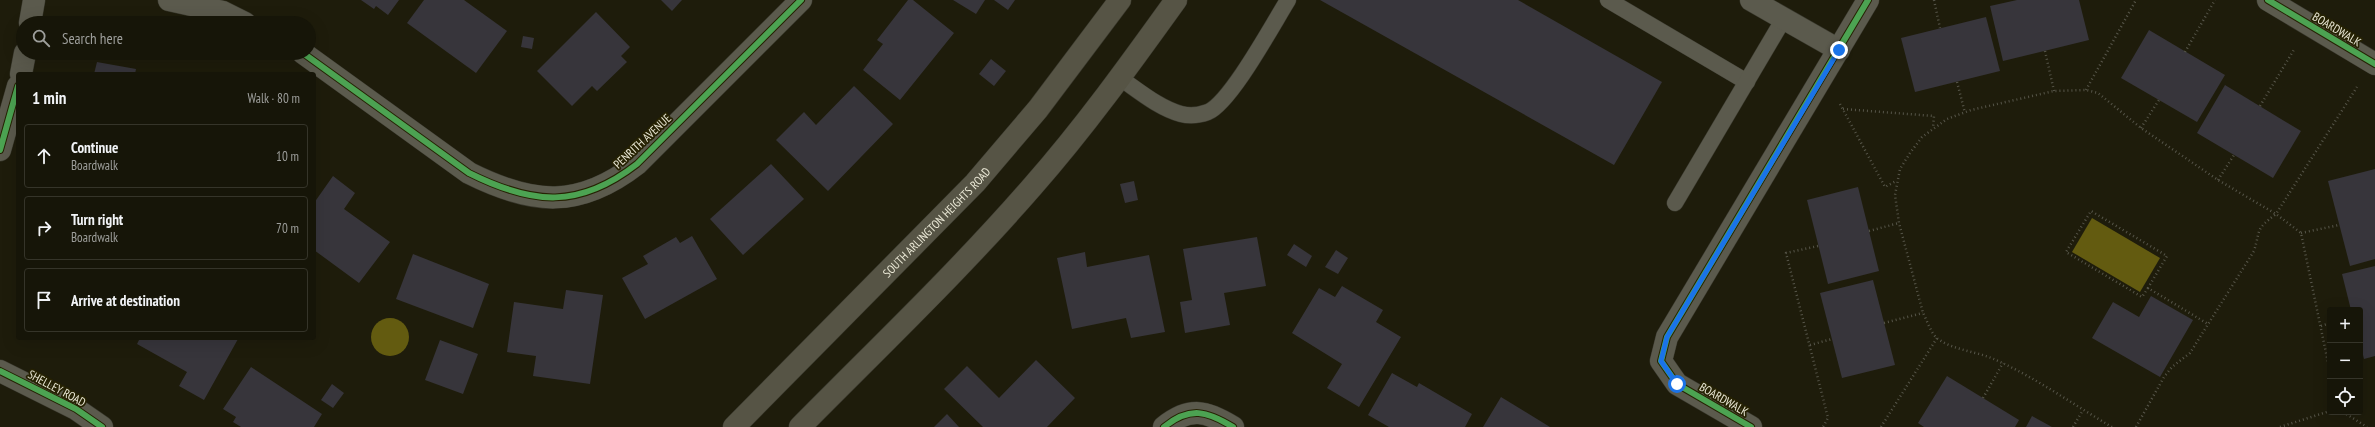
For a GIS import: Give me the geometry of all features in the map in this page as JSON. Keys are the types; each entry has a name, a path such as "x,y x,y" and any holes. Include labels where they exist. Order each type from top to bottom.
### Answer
{"main road":[{"name":"SOUTH ARLINGTON HEIGHTS ROAD","path":"734,427 975,183 1038,109 1120,0"},
{"path":"800,427 919,308 1026,194 1120,78 1176,0"}],"street":[{"path":"31,16 34,0"},
{"path":"169,0 224,12 232,16"},
{"name":"PENRITH AVENUE","path":"313,60 469,173 495,186 518,194 541,197 567,196 589,193 616,180 637,164 801,0"},
{"path":"1751,0 1783,20 1839,50"},
{"name":"BOARDWALK","path":"1750,427 1677,384 1661,361 1667,337 1868,0"},
{"name":"BOARDWALK","path":"2268,0 2374,63"},
{"path":"21,72 24,60"},
{"path":"0,150 16,93"},
{"name":"SHELLEY ROAD","path":"0,371 76,409 102,427"},
{"path":"1164,427 1174,419 1194,412 1206,413 1233,427"}],"lane":[{"path":"1120,78 1158,104 1181,114 1194,115 1209,112 1226,96 1288,0"},
{"path":"1608,0 1747,82"},
{"path":"1676,203 1783,20"}],"path":[{"path":"1934,0 1940,28"},
{"path":"2086,90 2136,0"},
{"path":"2185,52 2215,0"},
{"path":"2260,106 2309,25"},
{"path":"2045,51 2054,91"},
{"path":"2136,427 2164,377 2172,367 2190,353 2254,251 2257,234 2261,227 2276,214 2374,63"},
{"path":"1825,74 1885,187 1896,181"},
{"path":"1957,82 1965,113"},
{"path":"2112,427 2003,363 1976,352 1956,348 1937,338 1923,312 1899,223 1895,196 1896,181 1910,153 1922,137 1947,119 1965,113 2054,91 2086,90 2098,93 2141,128 2218,180 2276,214 2301,233 2327,357"},
{"path":"2141,128 2159,100"},
{"path":"1843,109 1934,116 1933,128"},
{"path":"2218,180 2234,155"},
{"path":"2090,211 2167,256 2148,288 2142,297 2066,252 2090,211"},
{"path":"1869,231 1899,223"},
{"path":"2301,233 2339,225"},
{"path":"1818,246 1786,253 1828,418 1823,427"},
{"path":"2148,288 2208,324"},
{"path":"1884,323 1923,312"},
{"path":"2321,326 2327,325"},
{"path":"1881,427 1937,338"},
{"path":"1810,345 1832,339"},
{"path":"1983,398 2003,363"},
{"path":"2073,427 2083,410"},
{"path":"2280,427 2327,412"},
{"path":"2348,415 2367,427"}],"shaded area":[{"path":"2092,218 2160,258 2140,292 2072,252"},
{"path":"390,318 400,321 406,327 409,337 406,347 400,353 390,356 380,353 374,347 371,337 374,327 380,321"}],"building":[{"path":"361,0 399,0 388,15 376,6 374,9"},
{"path":"424,0 464,0 507,31 476,73 407,23"},
{"path":"661,0 682,0 672,11"},
{"path":"908,0 913,0 954,33 900,100 863,70 883,44 877,40"},
{"path":"953,0 985,0 976,14"},
{"path":"994,0 1015,0 1008,10"},
{"path":"1320,0 1518,0 1662,82 1614,165"},
{"path":"2017,0 2079,0 2089,40 2003,61 1990,6"},
{"path":"596,12 630,47 621,56 627,62 597,91 592,86 572,106 537,71"},
{"path":"1986,17 2000,71 1915,92 1901,38"},
{"path":"2149,30 2225,75 2197,122 2121,78"},
{"path":"523,36 534,38 532,49 521,47"},
{"path":"991,59 1006,71 994,86 979,74"},
{"path":"97,62 136,69 135,72 94,72"},
{"path":"2225,85 2301,131 2273,178 2197,133"},
{"path":"854,86 893,124 828,191 776,140 804,112 816,125"},
{"path":"771,164 804,199 743,255 710,219"},
{"path":"2375,169 2375,259 2350,266 2328,181"},
{"path":"333,176 355,193 344,209 390,242 359,283 316,251 316,200"},
{"path":"1134,181 1138,200 1125,203 1120,184"},
{"path":"1858,187 1879,271 1828,284 1807,200"},
{"path":"692,236 717,279 645,319 622,278 648,264 643,256 676,237 680,243"},
{"path":"1257,237 1266,286 1224,293 1230,325 1185,333 1180,302 1192,300 1183,249"},
{"path":"1294,244 1312,256 1306,267 1287,255"},
{"path":"1336,250 1348,258 1338,274 1325,267"},
{"path":"1085,252 1087,267 1149,255 1165,332 1131,338 1126,318 1072,329 1057,258"},
{"path":"413,254 489,284 473,328 396,299"},
{"path":"2375,266 2375,356 2364,359 2363,307 2350,307 2342,274"},
{"path":"1873,280 1895,365 1842,378 1820,293"},
{"path":"1342,286 1383,310 1376,322 1401,337 1359,407 1327,388 1342,364 1292,333 1319,288 1335,297"},
{"path":"566,290 603,295 590,384 533,376 536,356 507,352 514,302 563,309"},
{"path":"2151,296 2193,320 2160,377 2092,338 2113,302 2139,317"},
{"path":"139,340 237,340 204,400 179,386 187,372 137,344"},
{"path":"440,340 478,354 463,394 425,380"},
{"path":"1036,360 1075,398 1047,427 983,427 944,389 967,366 999,398"},
{"path":"251,367 322,414 314,427 241,427 233,422 236,417 223,409"},
{"path":"1392,373 1417,387 1419,383 1472,414 1465,427 1389,427 1368,415"},
{"path":"1947,376 2019,420 2015,427 1924,427 1918,423"},
{"path":"332,384 344,393 333,408 321,400"},
{"path":"1501,397 1550,427 1483,427"},
{"path":"947,414 959,427 934,427"},
{"path":"2032,416 2052,427 2026,427"}],"cycle path":[{"path":"313,60 469,173 492,184 535,196 555,197 575,195 595,189 616,179 637,164 801,0"},
{"path":"1751,427 1677,384 1661,361 1667,337 1868,0"},
{"path":"2268,0 2375,64"},
{"path":"0,150 16,93"},
{"path":"0,371 76,409 102,427"},
{"path":"1164,427 1173,420 1182,416 1198,413 1215,417 1233,427"}],"route":[{"path":"1677,384 1661,361 1667,337 1839,50"}]}
